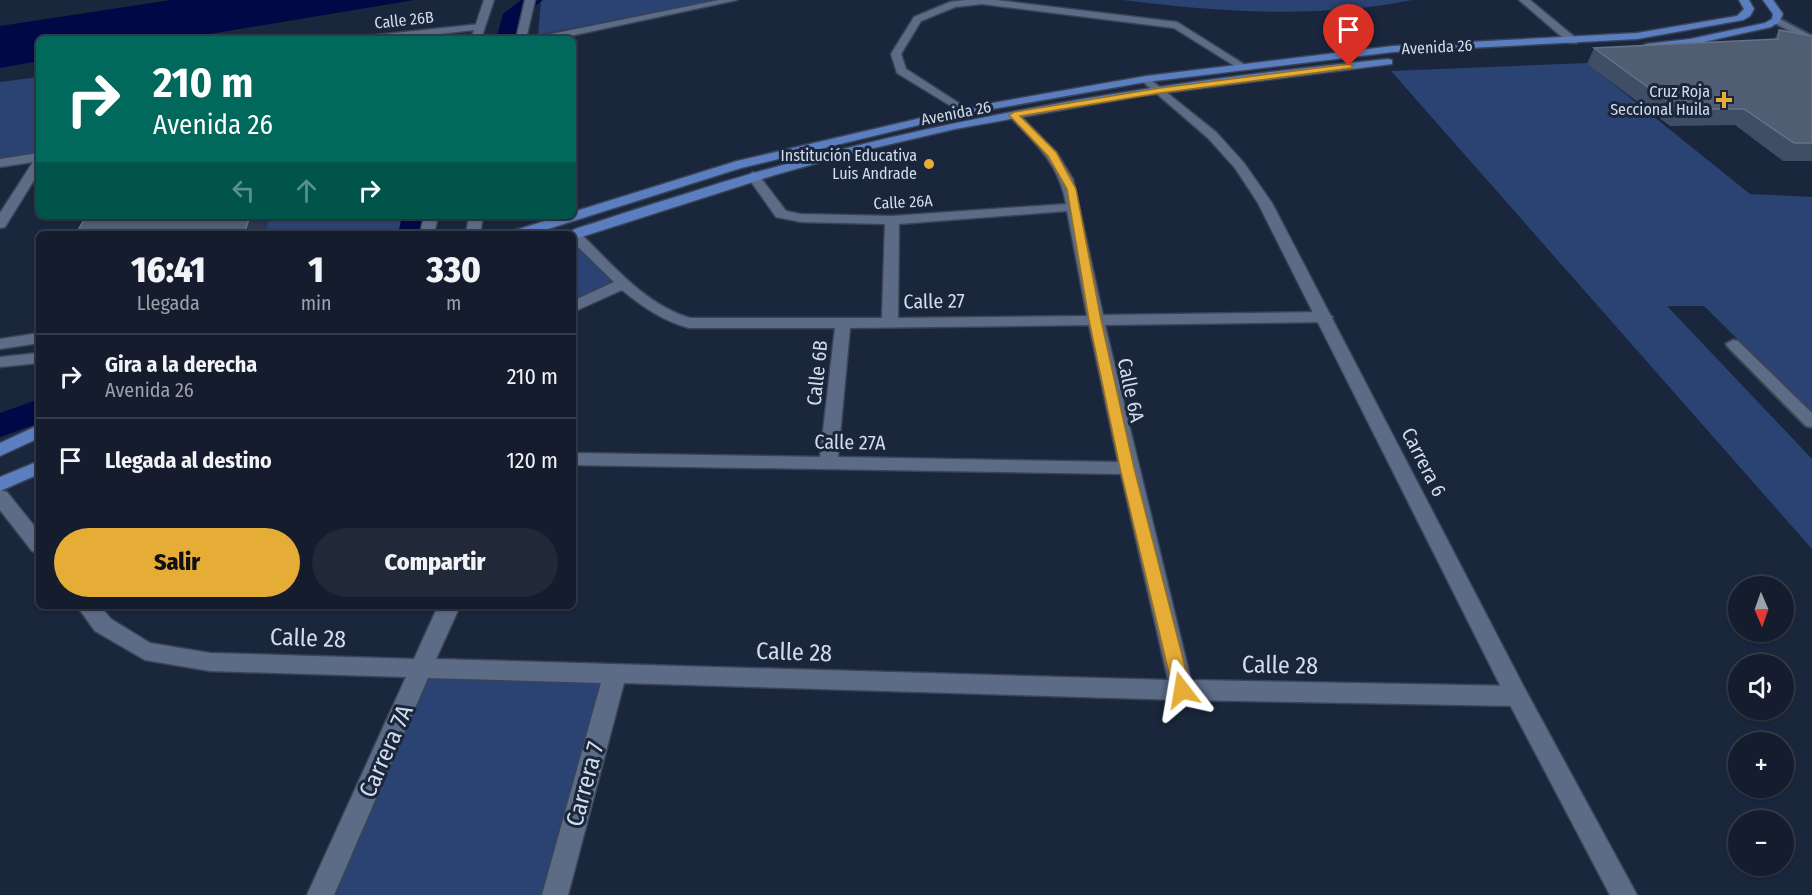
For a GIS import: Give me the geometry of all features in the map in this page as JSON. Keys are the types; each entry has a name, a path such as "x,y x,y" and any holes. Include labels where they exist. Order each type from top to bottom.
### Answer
{"main road":[{"name":"Avenida 26","path":"576,234 753,176 893,139 1242,66 1393,49 1637,36 1728,22 1747,14 1749,9 1744,0"},
{"path":"1612,50 1656,46 1754,30 1776,20 1778,14 1768,0"},
{"name":"Avenida 26","path":"576,216 736,165 964,111 1153,85 1372,63 1488,56"},
{"name":"Avenida 26","path":"527,231 565,219"},
{"path":"0,450 36,432"},
{"path":"0,484 36,468"}],"street":[{"path":"477,36 489,0"},
{"path":"522,36 530,0"},
{"path":"557,36 732,0"},
{"path":"935,0 953,4 982,2 1016,4 1177,25 1242,66"},
{"path":"1524,0 1573,41"},
{"path":"953,4 917,19 896,54 901,71 964,111"},
{"name":"Calle 26B","path":"395,36 480,27"},
{"name":"Carrera 6","path":"1153,85 1212,135 1240,166 1265,203 1517,696 1624,895"},
{"name":"Calle 6A","path":"1014,115 1052,154 1071,189 1095,320 1127,468 1182,690"},
{"path":"0,163 36,158"},
{"path":"0,224 36,167"},
{"name":"Calle 26A","path":"753,176 781,214 789,217 830,220 892,220 1073,207"},
{"path":"890,323 892,220"},
{"name":"Calle 27","path":"576,237 662,314 689,323 890,323 1325,317"},
{"path":"576,306 626,284"},
{"name":"Calle 6B","path":"828,464 843,323"},
{"path":"0,344 36,338"},
{"path":"6,361 36,358"},
{"name":"Calle 27A","path":"576,459 1127,468"},
{"path":"0,497 36,542"},
{"name":"Calle 28","path":"90,609 103,625 145,651 210,662 1182,690 1517,696"},
{"name":"Carrera 7A","path":"320,895 448,609"},
{"name":"Carrera 7","path":"555,895 615,673"}],"lane":[{"path":"1776,20 1812,40"},
{"path":"1733,344 1812,422"}],"shaded area":[{"path":"171,0 414,0 198,36 36,36 36,62 0,68 0,26"},
{"path":"541,0 715,0 538,35"},
{"path":"1123,0 1412,0 1341,10 1268,12 1195,8"},
{"path":"1587,63 1750,194 1812,197 1812,413 1704,306 1667,306 1812,459 1812,549 1391,71"},
{"path":"36,77 36,157 0,163 0,82"},
{"path":"269,219 430,219 428,231 265,231"},
{"path":"576,238 625,283 576,306"},
{"path":"423,668 615,673 555,895 320,895"}],"building":[{"path":"1779,30 1812,36 1812,143 1794,143 1744,109 1678,109 1594,48 1778,39"},
{"path":"84,219 249,219 245,231 78,231"}],"waterway":[{"path":"507,36 512,14 534,0"},
{"path":"412,231 414,219"},
{"path":"0,426 36,411"}],"place":[{"name":"Cruz Roja Seccional Huila","path":"1724,100"},
{"name":"Institución Educativa Luis Andrade","path":"929,164"}],"route":[{"path":"1182,690 1127,468 1095,320 1071,189 1052,154 1014,115 1160,90 1349,66"}]}
